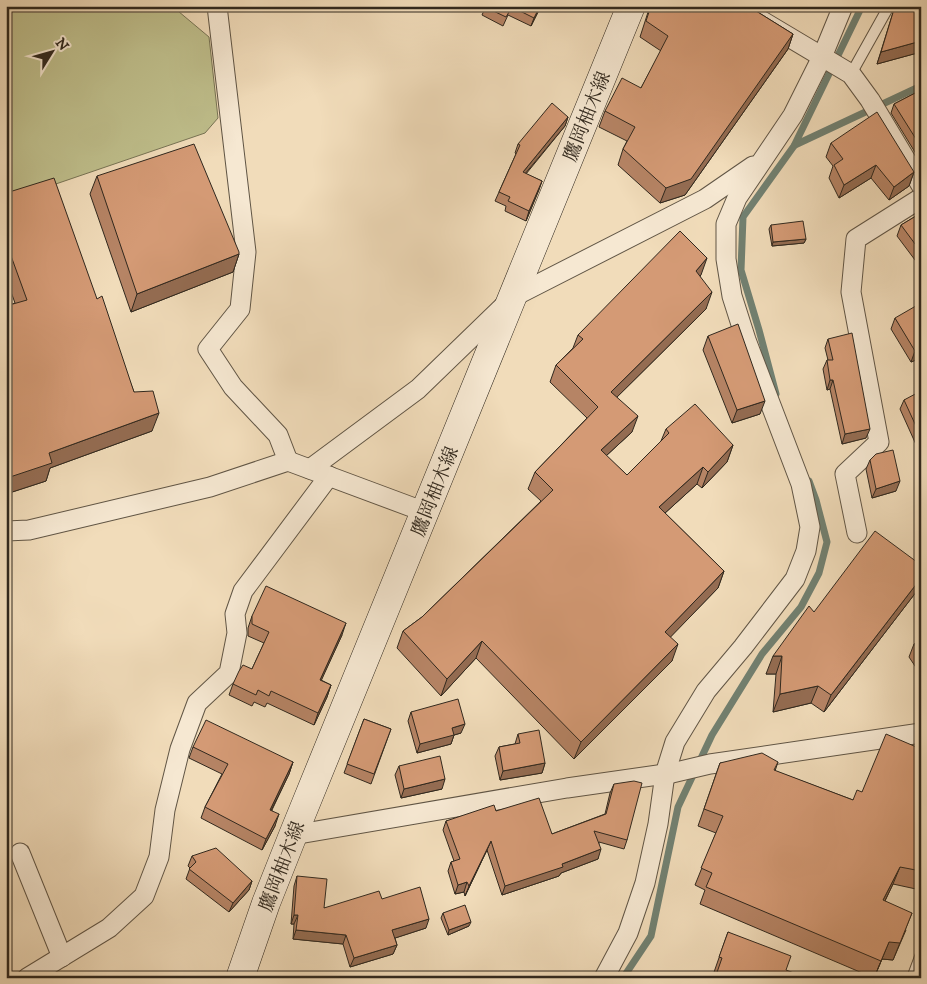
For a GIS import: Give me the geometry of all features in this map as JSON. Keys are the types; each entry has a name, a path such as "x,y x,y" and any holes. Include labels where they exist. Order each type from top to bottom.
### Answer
{"main road":[{"name":"鷹岡柚木線","path":"240,978 292,835 631,6"}],"street":[{"path":"217,6 246,252 240,309 208,349 233,387 278,435 288,461"},
{"path":"737,6 851,74 870,100 921,185"},
{"path":"604,978 628,933 645,883 675,742 706,691 743,647 795,579 806,551 810,527 801,484 746,340 732,296 726,259 726,224 737,198 793,115 844,6"},
{"path":"310,469 418,390 512,297 705,199 763,160"},
{"path":"857,533 844,474 879,442 851,292 856,239 921,198"},
{"path":"6,531 30,530 210,487 288,461 425,512"},
{"path":"27,978 109,928 144,896 159,857 165,810 180,749 197,703 229,673 237,633 236,614 243,591 328,476"},
{"path":"292,835 567,788 668,774 710,764 921,732"},
{"path":"20,853 62,957"}],"lane":[{"path":"851,74 889,6"},
{"path":"912,978 921,954"}],"green space":[{"path":"6,6 172,6 209,37 218,118 205,133 6,201"}],"building":[{"path":"486,6 540,6 534,18 512,7 506,17"},
{"path":"651,6 748,6 793,34 691,179 666,188 623,149 635,127 605,111 622,78 641,88 668,36 646,21"},
{"path":"895,6 921,6 921,41 881,52"},
{"path":"921,90 921,147 894,104"},
{"path":"552,103 568,117 523,172 542,181 529,211 508,201 510,197 499,192 520,145 518,144"},
{"path":"877,112 914,172 894,187 876,165 844,185 834,165 843,159 831,143"},
{"path":"194,144 239,254 137,294 97,176"},
{"path":"54,178 97,299 102,296 134,392 153,391 159,413 49,453 52,463 7,478 6,306 27,300 6,242 6,193"},
{"path":"921,213 921,252 901,225"},
{"path":"803,221 806,239 773,242 771,225"},
{"path":"680,231 707,258 696,271 712,292 611,392 638,416 601,450 627,475 669,433 666,429 695,404 733,445 708,472 703,467 659,507 724,571 665,632 678,644 581,742 482,641 447,679 403,631 422,617 553,490 535,472 598,407 556,365 583,339 578,335"},
{"path":"921,303 921,349 915,351 895,318"},
{"path":"738,324 765,401 737,410 708,336"},
{"path":"852,333 870,429 845,434 833,380 830,380 827,360 833,360 828,339"},
{"path":"919,392 921,395 921,437 904,400"},
{"path":"893,450 900,481 876,489 870,460 876,454"},
{"path":"875,531 921,565 921,578 831,695 818,686 780,694 782,656 773,656 809,606 814,612"},
{"path":"266,586 346,623 320,680 331,685 318,713 271,691 269,696 258,690 256,695 233,684 243,665 252,669 269,632 252,624 252,616"},
{"path":"921,638 921,654 914,644"},
{"path":"458,699 465,724 452,728 454,735 420,744 411,712"},
{"path":"364,719 391,729 374,774 347,764"},
{"path":"206,720 293,762 270,810 279,814 266,839 205,807 228,764 193,747"},
{"path":"539,730 545,763 503,771 499,747 520,743 518,734"},
{"path":"886,734 921,749 921,871 900,867 883,900 912,913 900,943 889,942 881,961 706,887 712,873 701,868 723,816 704,809 720,763 762,753 778,762 774,770 853,800 857,790 862,792"},
{"path":"440,756 445,779 404,789 399,766"},
{"path":"634,781 642,783 627,840 594,831 601,849 562,864 563,867 505,886 491,841 469,886 467,882 458,885 451,862 460,859 446,821 494,805 496,811 539,798 552,834 606,814 614,784"},
{"path":"216,848 252,881 233,903 189,869 196,862 192,856"},
{"path":"297,876 327,879 324,908 379,891 382,899 420,887 429,919 392,930 397,945 354,958 346,935 296,930 298,915 294,915"},
{"path":"465,905 471,922 449,930 443,913"},
{"path":"728,932 791,956 786,970 807,978 715,978 722,958 719,957"},
{"path":"436,975 449,978 436,978"}],"waterway":[{"path":"776,394 741,270 743,217 794,146 862,6"},
{"path":"795,145 921,86"},
{"path":"623,978 651,936 678,807 712,735 762,654 801,607 819,573 827,542 809,481"}]}
